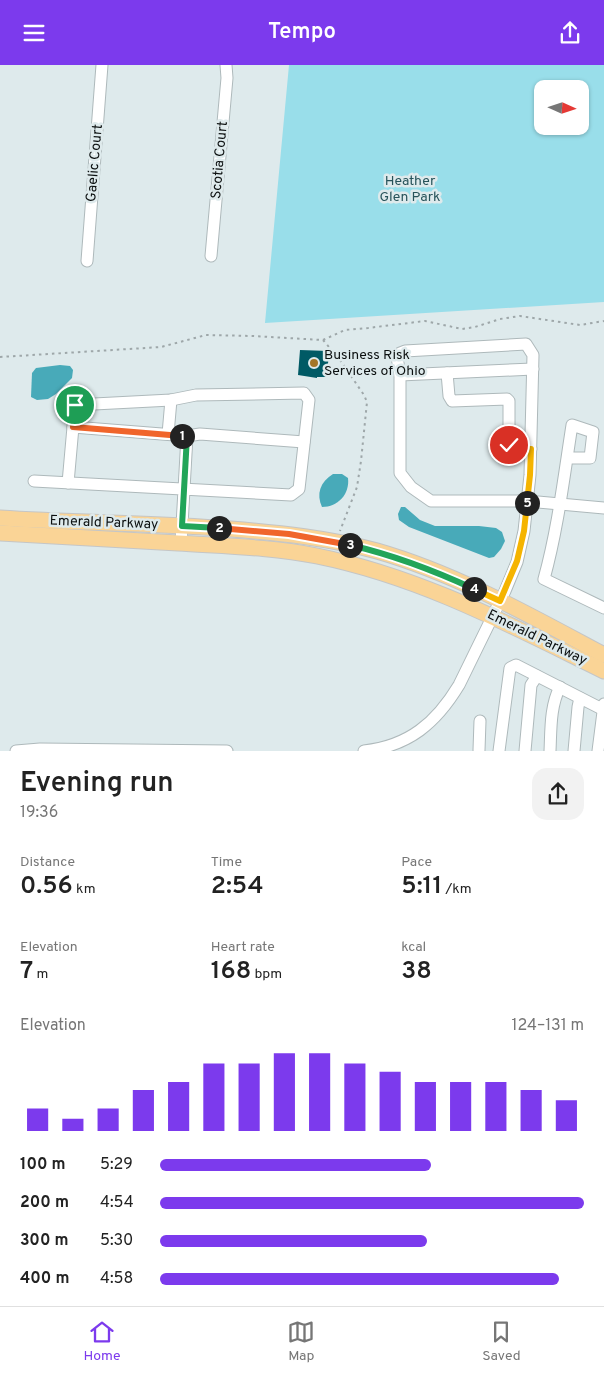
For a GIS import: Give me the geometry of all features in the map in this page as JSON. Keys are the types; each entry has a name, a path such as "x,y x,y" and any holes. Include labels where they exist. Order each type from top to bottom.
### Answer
{"main road":[{"name":"Emerald Parkway","path":"0,518 182,526 289,534 375,551 441,574 500,601 604,655"},
{"name":"Emerald Parkway","path":"0,533 181,543 316,555 397,577 469,605 604,671"}],"street":[{"name":"Gaelic Court","path":"87,261 102,65"},
{"name":"Scotia Court","path":"211,255 228,78 226,65"},
{"path":"364,751 384,749 414,735 429,725 450,700 493,616 517,561 524,531 527,501 530,475 533,355 526,344 405,351 400,353 397,357 400,375 400,473 411,487 431,501 527,501 604,508"},
{"path":"400,375 533,369"},
{"path":"446,373 449,396 452,401 507,399 509,401 510,448 531,449"},
{"path":"34,481 68,483 184,489 291,495 299,489 309,400 304,393 196,395 171,400 75,405 68,483"},
{"path":"168,435 171,400"},
{"path":"73,427 168,435 187,436 200,434 304,442"},
{"path":"181,543 187,436"},
{"path":"567,458 564,487 544,579 604,608"},
{"path":"499,751 510,668 516,665 580,698 603,707 598,751"},
{"path":"525,751 531,685 537,676"},
{"path":"550,751 553,708 560,687"},
{"path":"574,751 580,698"},
{"path":"476,751 480,721"},
{"path":"16,751 40,749 226,751"}],"path":[{"path":"0,357 162,347 206,335 323,340 345,330 425,321 462,329 500,319 520,317 580,325 604,321"},
{"path":"323,340 340,360 364,395 366,402 357,487 340,531"}],"green space":[{"name":"Heather Glen Park","path":"289,65 604,65 604,302 265,323"}],"shaded area":[{"path":"60,365 70,366 73,370 72,378 56,394 48,399 37,400 31,397 32,373 36,368"},
{"path":"333,474 342,474 348,478 347,489 342,499 338,502 322,507 319,497 320,489"},
{"path":"401,507 405,507 420,520 435,526 496,528 502,532 505,541 494,557 489,558 409,527 399,520 398,514"}],"building":[{"name":"Business Risk Services of Ohio","path":"300,350 329,351 327,377 317,378 298,375"}],"place":[{"name":"Business Risk Services of Ohio","path":"314,363"}],"route":[{"path":"75,405 73,427 187,436 182,526 289,534 348,544 402,559 441,574 500,601 517,561 524,531 530,475 531,449 513,449 509,445"}]}
